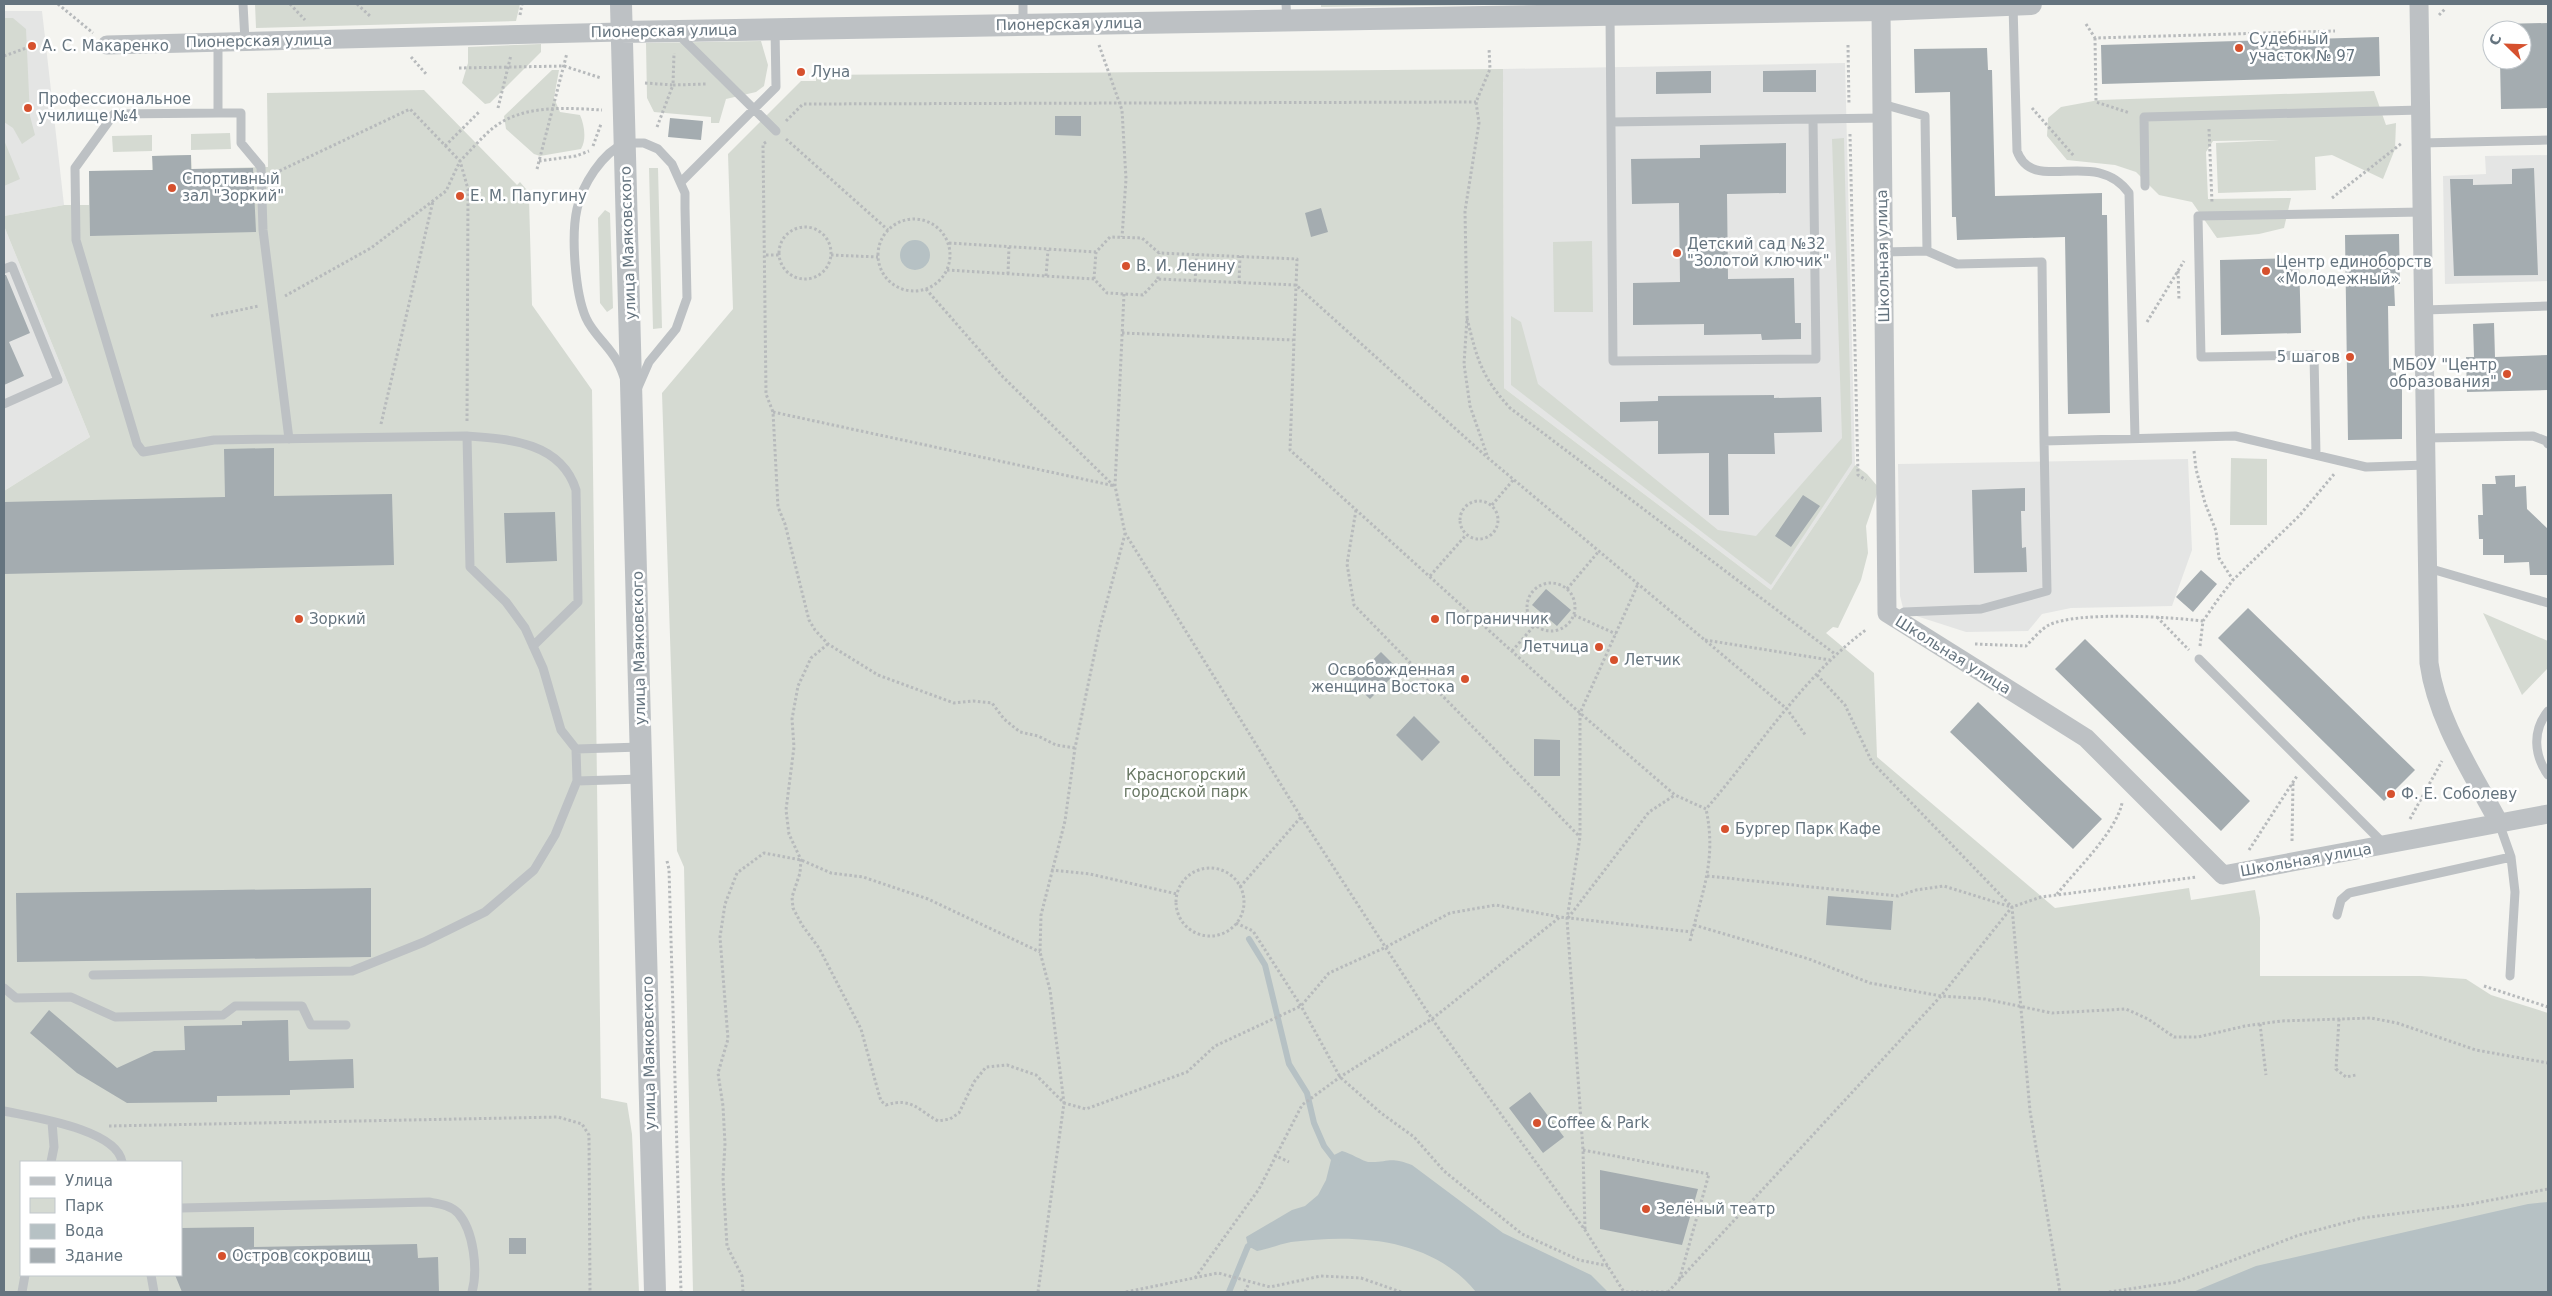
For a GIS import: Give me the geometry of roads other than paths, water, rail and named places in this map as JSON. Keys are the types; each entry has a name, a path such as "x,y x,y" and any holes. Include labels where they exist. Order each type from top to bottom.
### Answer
{"street":[{"name":"улица Маяковского","path":"621,4 655,1292"},
{"name":"Пионерская улица","path":"108,45 775,29 1023,14 1287,12 1610,14 1881,10 2031,4"},
{"path":"2420,4 2429,664 2433,689 2454,739 2499,823"},
{"name":"Школьная улица","path":"1881,10 1887,613 2086,738 2228,874 2548,814"}],"lane":[{"path":"243,4 244,41"},
{"path":"2013,4 2017,151 2020,162 2028,168 2039,171 2088,171 2109,174 2121,182 2129,193 2135,437"},
{"path":"1610,14 1614,361 1816,358 1813,119"},
{"path":"681,182 776,87 775,29"},
{"path":"675,31 776,131"},
{"path":"218,42 218,113"},
{"path":"1611,122 1849,119 1882,111 1925,116 1927,251"},
{"path":"289,439 262,230 261,167 241,143 241,113 114,114 75,168 76,240 137,444 142,452 214,440 378,438 467,436 498,438 527,444 545,452 561,463 572,476 576,490 578,602 533,646"},
{"path":"2145,186 2144,117 2209,116 2421,127 2548,140"},
{"path":"644,143 658,149 672,164 685,193 687,298 676,329 649,362 632,401 618,361 586,320 577,294 575,240 577,208 583,190 598,167 615,148 625,144 644,143"},
{"path":"2316,455 2314,355 2201,357 2198,216 2422,212"},
{"path":"1883,252 1927,251 1957,264 2042,262 2048,591 1981,609 1904,612 1894,618"},
{"path":"4,269 12,266 58,380 4,404"},
{"path":"2424,310 2548,306"},
{"path":"94,975 352,971 424,942 484,912 534,870 556,835 577,781 576,749 562,730 543,668 525,628 506,602 470,567 467,436"},
{"path":"2044,441 2135,437 2234,436 2366,467 2426,465"},
{"path":"2426,438 2533,436 2546,441 2548,444"},
{"path":"2428,568 2548,604"},
{"path":"2198,659 2304,765 2391,844"},
{"path":"2548,710 2537,736 2536,752 2548,775"},
{"path":"576,749 641,747"},
{"path":"577,781 642,780"},
{"path":"2499,823 2511,857 2515,892 2510,976"},
{"path":"2337,915 2341,900 2349,893 2511,857"},
{"path":"4,988 16,998 71,997 114,1017 223,1015 235,1006 302,1006 311,1025 346,1025"},
{"path":"4,1111 92,1134 112,1144 122,1161"},
{"path":"51,1161 54,1147 52,1122"},
{"path":"182,1208 429,1202 444,1204 457,1212 465,1224 471,1245 472,1292"},
{"path":"22,1292 25,1276"},
{"path":"151,1276 154,1292"}],"water":[{"path":"915,240 921,241 929,249 929,261 921,269 915,270 909,269 901,261 900,255 901,249 909,241"},
{"path":"1342,1151 1368,1162 1393,1160 1412,1165 1503,1233 1591,1275 1608,1292 1476,1292 1458,1274 1437,1260 1415,1250 1391,1243 1341,1239 1316,1240 1291,1242 1257,1251 1248,1246 1246,1237 1292,1210 1305,1206 1318,1195 1326,1180 1332,1156"},
{"path":"2548,1202 2548,1292 2193,1292 2256,1266 2528,1204"}],"waterway":[{"path":"1249,939 1265,965 1289,1064 1307,1093 1314,1123 1324,1146 1337,1163"},
{"path":"1229,1292 1248,1246 1254,1244"}],"place":[{"name":"А. С. Макаренко","path":"32,46"},
{"name":"Судебный участок № 97","path":"2239,48"},
{"name":"Луна","path":"801,72"},
{"name":"Профессиональное училище №4","path":"28,108"},
{"name":"Спортивный зал \"Зоркий\"","path":"172,188"},
{"name":"Е. М. Папугину","path":"460,196"},
{"name":"Детский сад №32 \"Золотой ключик\"","path":"1677,253"},
{"name":"В. И. Ленину","path":"1126,266"},
{"name":"Центр единоборств «Молодежный»","path":"2266,271"},
{"name":"5 шагов","path":"2350,357"},
{"name":"МБОУ \"Центр образования\"","path":"2507,374"},
{"name":"Зоркий","path":"299,619"},
{"name":"Пограничник","path":"1435,619"},
{"name":"Летчица","path":"1599,647"},
{"name":"Летчик","path":"1614,660"},
{"name":"Освобожденная женщина Востока","path":"1465,679"},
{"name":"Ф. Е. Соболеву","path":"2391,794"},
{"name":"Бургер Парк Кафе","path":"1725,829"},
{"name":"Coffee & Park","path":"1537,1123"},
{"name":"Зелёный театр","path":"1646,1209"},
{"name":"Остров сокровищ","path":"222,1256"}],"park label":[{"name":"Красногорский городской парк","path":"1186,784"}]}
